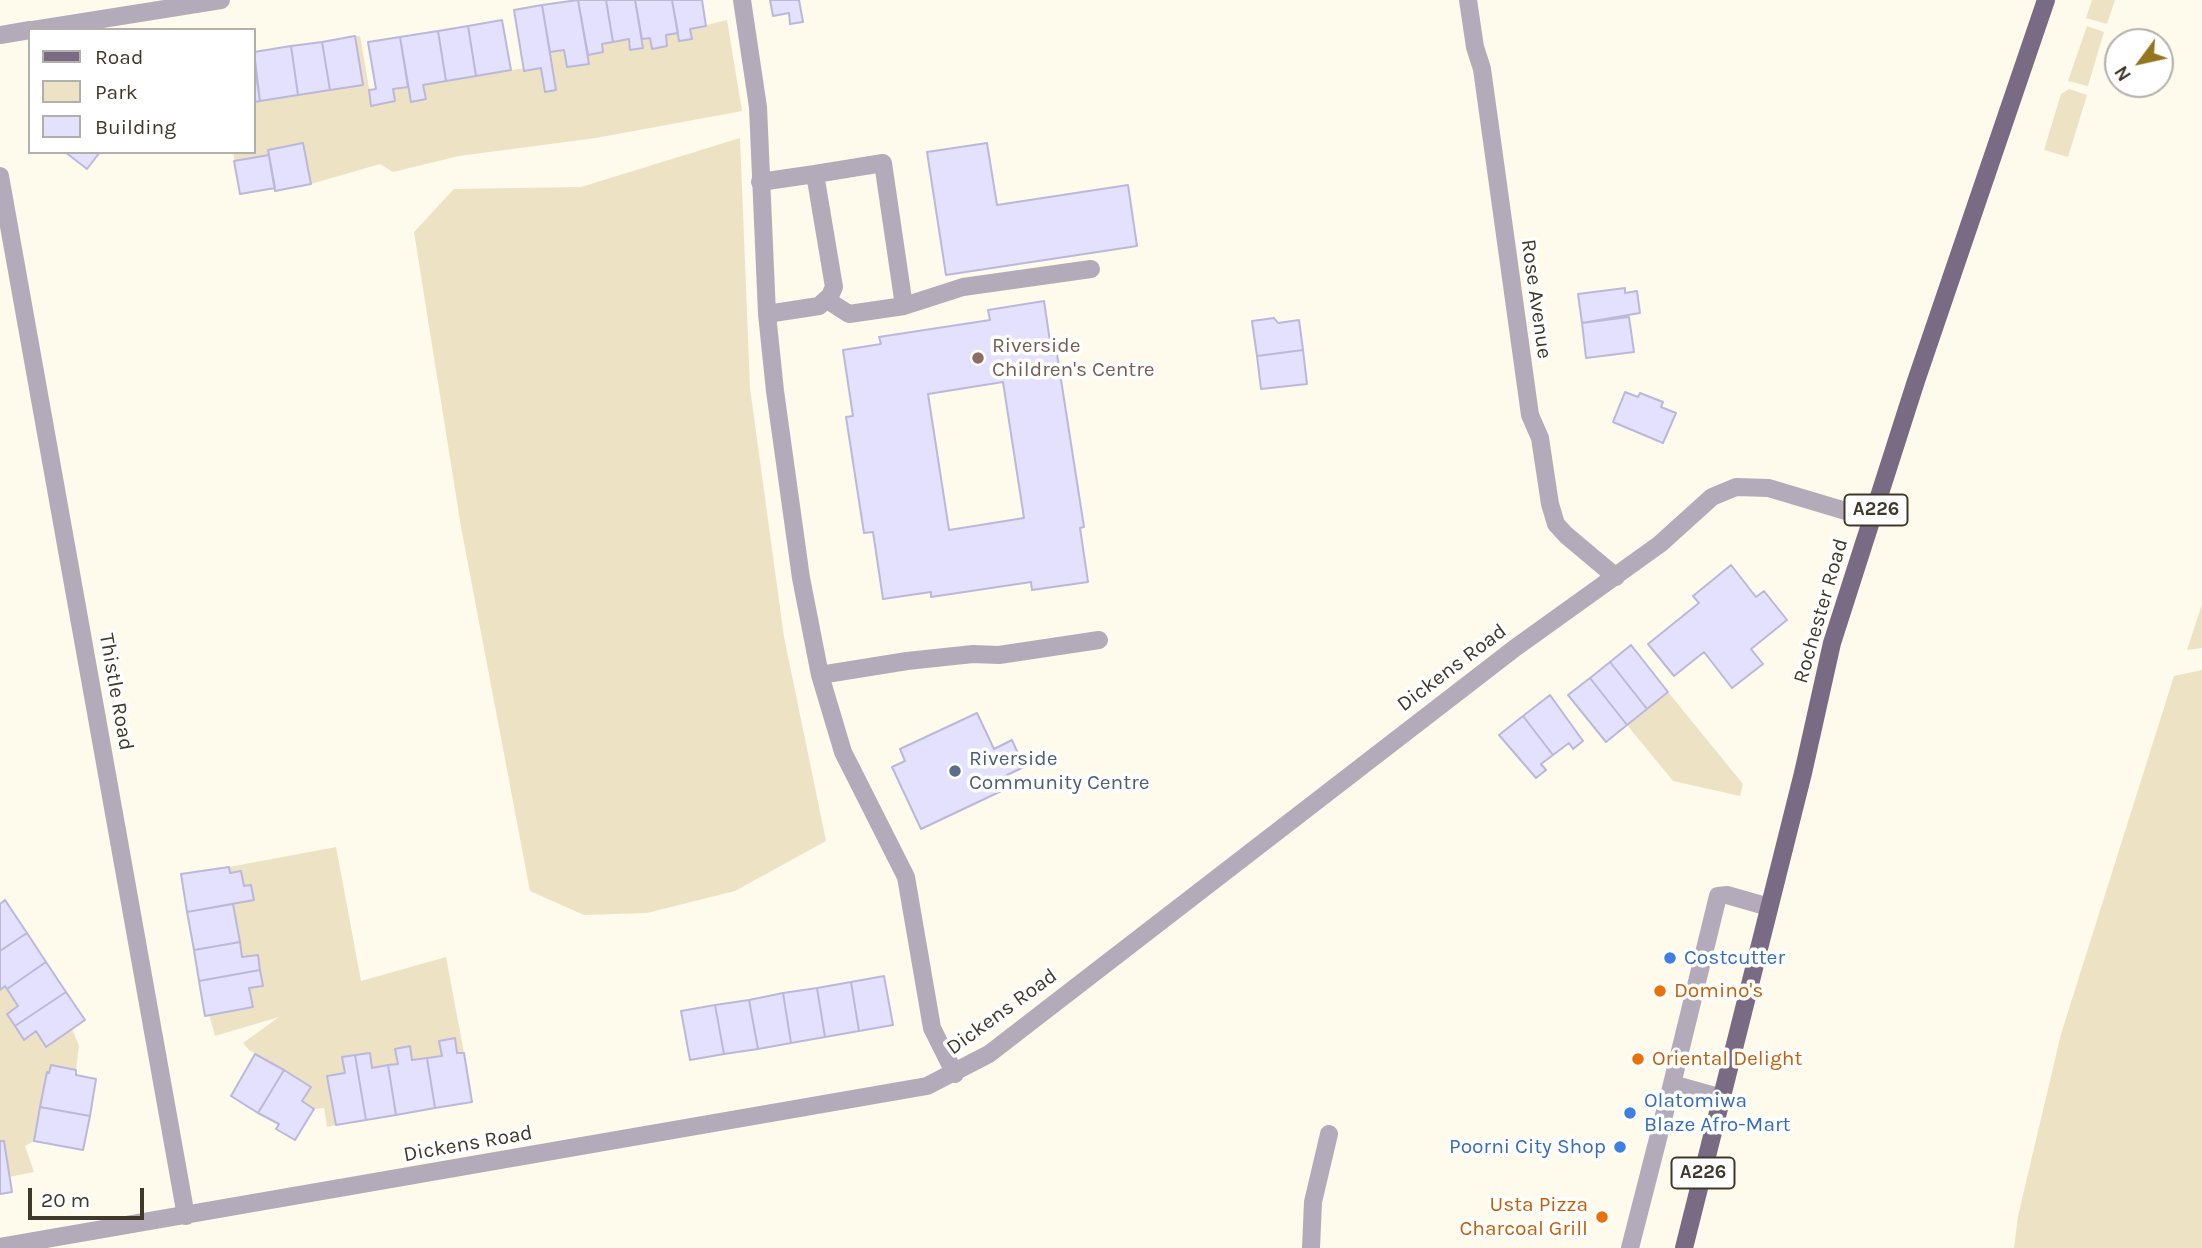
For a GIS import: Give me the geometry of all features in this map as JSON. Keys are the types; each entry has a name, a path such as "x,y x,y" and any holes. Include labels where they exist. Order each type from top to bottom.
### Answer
{"main road":[{"name":"Rochester Road","path":"1684,1248 1804,773 1832,643 1916,381 2046,0"}],"street":[{"path":"44,28 221,0"},
{"path":"742,0 758,107 767,314 785,470 811,638 843,752 906,877 932,1028 955,1074"},
{"name":"Rose Avenue","path":"1468,0 1475,47 1481,64 1530,415 1540,438 1550,505 1556,524 1566,535 1616,577"},
{"path":"0,35 28,30"},
{"path":"760,182 883,163 904,306"},
{"path":"767,314 807,309 827,300 834,287 816,174"},
{"name":"Thistle Road","path":"0,176 186,1216"},
{"path":"827,300 849,314 904,306 962,287 1091,269"},
{"name":"Dickens Road","path":"0,1247 905,1092 955,1074 989,1054 1451,696 1660,544 1705,502 1736,486 1783,491 1873,519"},
{"path":"820,675 907,661 973,654 999,655 1099,640"},
{"path":"1630,1248 1718,896 1727,895 1769,907"},
{"path":"1672,1084 1722,1098"},
{"path":"1311,1248 1313,1202 1329,1134"}],"green space":[{"path":"2092,0 2115,0 2107,24 2086,18"},
{"path":"727,20 742,111 596,138 459,156 393,172 380,164 311,184 240,194 233,154 256,154 256,102 363,85 355,36 360,36 372,105 395,101 393,89 408,87 412,102 426,99 423,85 518,69 541,68 545,91 556,90 550,52 564,50 567,67 589,64 588,55 603,52 602,44 629,39 630,49 643,48 642,39 650,38 653,49 667,46 666,35"},
{"path":"2087,26 2104,32 2088,86 2068,81"},
{"path":"2069,89 2087,95 2068,157 2044,150 2061,94"},
{"path":"740,138 750,388 784,637 826,841 735,891 647,913 584,915 530,891 461,527 414,232 454,189 581,187"},
{"path":"2202,604 2202,648 2187,650"},
{"path":"2202,670 2202,1248 2014,1248 2018,1216 2061,1034 2174,676"},
{"path":"1668,692 1743,784 1740,796 1673,781 1627,725"},
{"path":"336,847 361,981 446,957 464,1053 457,1053 455,1039 439,1041 442,1056 412,1060 410,1047 398,1064 372,1068 369,1053 342,1057 345,1073 327,1076 336,1125 327,1127 324,1108 314,1109 302,1101 311,1086 249,1050 243,1043 279,1017 215,1036 209,1014 252,1007 249,988 263,986 258,955 242,957 233,904 253,900 251,885 244,886 241,871 230,873 229,867"},
{"path":"5,986 18,1006 7,1015 24,1039 36,1031 46,1046 72,1029 79,1046 76,1070 52,1065 47,1073 34,1141 25,1146 34,1172 9,1177 4,1141 0,1141 0,990"}],"building":[{"path":"578,0 589,64 567,67 564,50 550,52 542,5"},
{"path":"578,0 606,0 613,42 602,44 603,52 588,55"},
{"path":"606,0 635,0 643,48 630,50 629,39 613,42"},
{"path":"635,0 672,0 678,33 666,35 667,46 652,49 650,38 642,39"},
{"path":"672,0 702,0 706,26 690,29 692,39 679,41"},
{"path":"770,0 799,0 803,22 790,24 789,13 773,16"},
{"path":"542,5 556,90 545,92 541,68 524,71 514,10"},
{"path":"502,20 511,70 476,76 468,26"},
{"path":"468,26 476,76 446,81 438,31"},
{"path":"438,31 446,81 423,85 426,99 411,102 400,37"},
{"path":"355,36 363,85 330,90 322,42"},
{"path":"400,37 408,87 393,89 395,101 371,106 369,90 376,89 368,42"},
{"path":"322,42 330,90 298,95 291,46"},
{"path":"291,46 298,95 260,101 256,52"},
{"path":"256,74 260,101 256,102"},
{"path":"303,143 311,184 275,191 268,150"},
{"path":"987,143 997,205 1128,185 1137,246 946,275 927,152"},
{"path":"68,154 98,154 87,169"},
{"path":"269,155 275,188 240,194 234,161"},
{"path":"1625,288 1625,293 1637,291 1640,313 1582,323 1578,294"},
{"path":"1044,301 1052,355 1057,354 1084,527 1080,528 1088,582 1032,590 1031,582 931,597 931,592 883,599 873,532 864,533 846,417 853,416 843,350 881,344 879,337 990,320 988,310","holes":["1003,382 1024,518 949,530 928,394"]},
{"path":"1629,317 1634,352 1586,358 1582,323"},
{"path":"1274,318 1278,323 1299,320 1303,350 1257,356 1252,321"},
{"path":"1303,350 1307,384 1261,389 1257,356"},
{"path":"1625,392 1638,397 1640,393 1663,402 1661,407 1676,413 1663,443 1613,422"},
{"path":"1731,565 1756,597 1764,591 1787,620 1751,649 1763,664 1732,688 1704,652 1674,676 1648,644 1699,603 1693,596"},
{"path":"1631,645 1668,692 1647,709 1610,662"},
{"path":"1610,662 1647,709 1627,725 1590,678"},
{"path":"1590,678 1627,725 1606,742 1568,695"},
{"path":"1550,695 1583,741 1573,749 1569,743 1553,755 1523,716"},
{"name":"Riverside Community Centre","path":"977,713 994,749 1012,740 1024,767 1007,775 1012,786 921,829 892,767 905,761 900,749"},
{"path":"1523,716 1553,755 1541,764 1546,770 1536,778 1499,735"},
{"path":"229,867 230,873 241,871 244,886 251,885 254,900 187,912 181,874"},
{"path":"5,900 27,933 0,951 0,904"},
{"path":"233,904 240,942 194,950 187,912"},
{"path":"27,933 46,962 7,989 5,986 0,990 0,951"},
{"path":"240,942 242,957 258,955 260,970 199,981 194,950"},
{"path":"46,962 66,992 15,1026 7,1014 18,1006 7,989"},
{"path":"260,970 263,986 249,988 253,1007 205,1016 199,981"},
{"path":"884,976 893,1025 859,1031 851,982"},
{"path":"851,982 859,1031 825,1037 817,988"},
{"path":"817,988 825,1037 791,1043 783,993"},
{"path":"66,992 85,1020 46,1047 36,1031 24,1040 15,1026"},
{"path":"783,993 791,1043 758,1049 749,1000"},
{"path":"749,1000 758,1049 724,1054 715,1005"},
{"path":"715,1005 724,1054 690,1060 681,1011"},
{"path":"455,1038 457,1053 464,1053 472,1102 435,1108 427,1058 442,1056 439,1041"},
{"path":"410,1046 412,1060 427,1058 435,1108 396,1115 388,1065 398,1064 395,1049"},
{"path":"370,1053 372,1068 388,1065 396,1115 366,1120 355,1055"},
{"path":"255,1054 284,1070 258,1113 231,1096"},
{"path":"355,1055 366,1120 336,1125 327,1076 345,1073 342,1057"},
{"path":"51,1065 76,1070 76,1075 96,1079 90,1116 40,1107"},
{"path":"284,1070 311,1087 302,1101 314,1109 295,1140 276,1129 279,1124 258,1113"},
{"path":"40,1107 90,1116 83,1150 34,1141"},
{"path":"0,1141 4,1141 12,1192 0,1194"}],"place":[{"name":"Riverside Children's Centre","path":"978,358"},
{"name":"Riverside Community Centre","path":"955,771"},
{"name":"Costcutter","path":"1670,958"},
{"name":"Domino's","path":"1660,991"},
{"name":"Oriental Delight","path":"1638,1059"},
{"name":"Olatomiwa Blaze Afro-Mart","path":"1630,1113"},
{"name":"Poorni City Shop","path":"1620,1147"},
{"name":"Usta Pizza Charcoal Grill","path":"1602,1217"}]}
